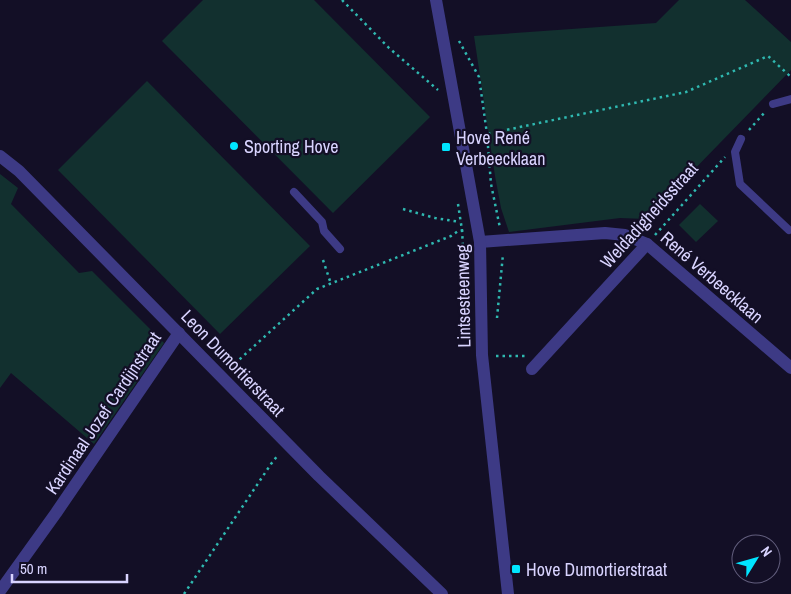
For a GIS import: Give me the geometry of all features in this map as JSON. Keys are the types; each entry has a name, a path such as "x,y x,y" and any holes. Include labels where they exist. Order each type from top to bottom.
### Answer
{"street":[{"name":"Lintsesteenweg","path":"436,0 480,242 482,355 508,594"},
{"name":"Leon Dumortierstraat","path":"0,156 19,171 287,444 442,594"},
{"name":"René Verbeecklaan","path":"480,242 605,233 625,235 647,244 791,368"},
{"name":"Weldadigheidsstraat","path":"532,369 647,244"},
{"name":"Kardinaal Jozef Cardijnstraat","path":"0,592 179,333"}],"lane":[{"path":"773,104 791,99"},
{"path":"741,139 735,152 740,184 789,230"},
{"path":"294,192 322,222 324,231 340,249"}],"path":[{"path":"342,0 389,48 444,95"},
{"path":"458,40 479,77 487,134 491,184 499,222"},
{"path":"487,134 686,92 768,56 791,77"},
{"name":"Weldadigheidsstraat","path":"647,244 773,104"},
{"path":"403,209 434,218 460,222"},
{"path":"222,376 318,289 462,230"},
{"path":"496,321 504,248 502,240"},
{"path":"323,260 331,284"},
{"path":"482,355 544,356"},
{"path":"184,594 265,472 287,444"}],"green space":[{"path":"203,0 314,0 430,117 333,213 162,41"},
{"path":"679,0 745,0 791,42 791,70 646,219 620,218 509,232 501,208 495,176 474,36 656,23"},
{"path":"147,81 310,246 220,334 58,170"},
{"path":"0,174 18,188 11,204 79,273 92,271 164,343 94,444 11,373 0,388"},
{"path":"700,204 718,221 696,242 679,225"}],"place":[{"name":"Sporting Hove","path":"234,146"},
{"name":"Hove René Verbeecklaan","path":"446,147"},
{"name":"Hove Dumortierstraat","path":"516,569"}]}
